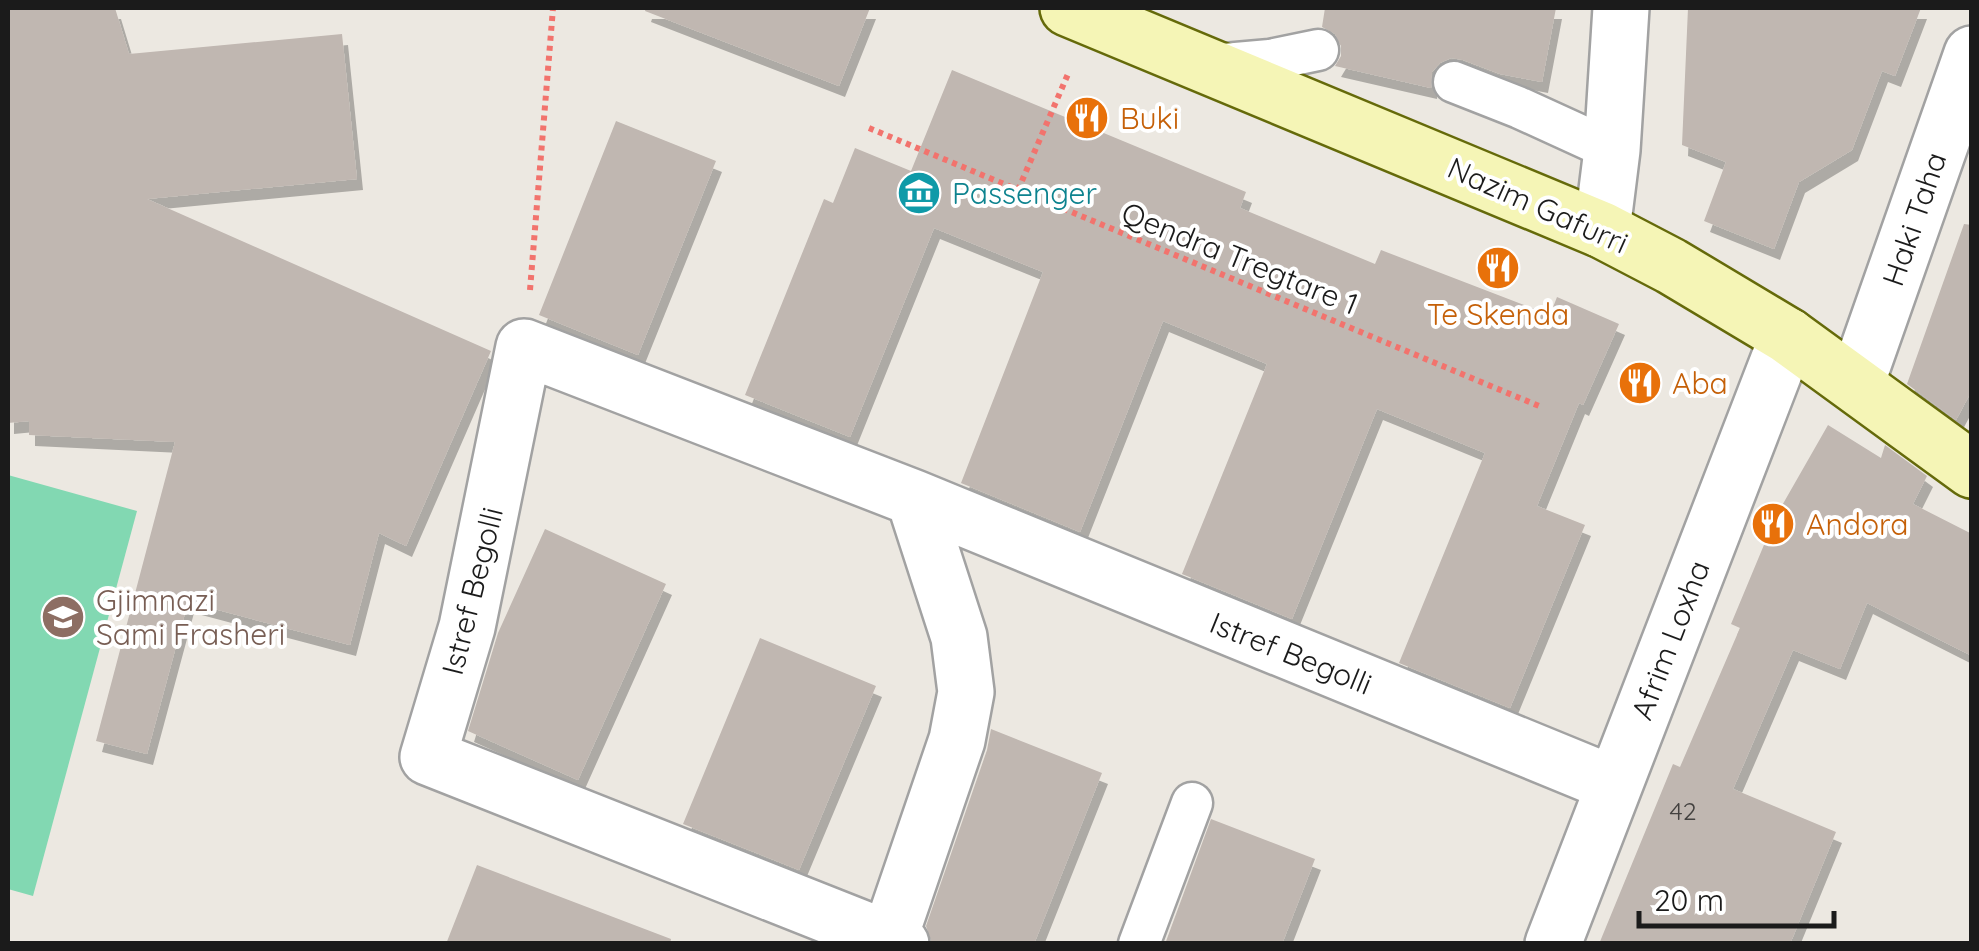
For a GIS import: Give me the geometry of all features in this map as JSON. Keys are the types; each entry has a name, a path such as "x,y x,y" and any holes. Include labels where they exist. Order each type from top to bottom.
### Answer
{"street":[{"path":"1602,230 1612,150 1620,8"},
{"name":"Nazim Gafurri","path":"1080,12 1602,230 1788,336 1972,470"},
{"name":"Haki Taha","path":"1856,384 1972,54"},
{"name":"Afrim Loxha","path":"1552,944 1788,336"},
{"name":"Istref Begolli","path":"914,498 959,637 966,692 957,740 895,941 428,757 467,628 524,346 914,498 1613,784"}],"lane":[{"path":"1211,66 1318,50"},
{"path":"1454,82 1612,150"},
{"path":"1140,944 1192,803"}],"path":[{"path":"524,346 553,8"},
{"path":"1018,190 1080,12"},
{"name":"Qendra Tregtare 1","path":"869,128 1539,406"}],"green space":[{"name":"Gjimnazi Sami Frasheri","path":"8,475 137,511 33,896 8,889"}],"building":[{"path":"8,8 115,8 129,54 342,34 357,179 147,199 491,351 406,546 379,533 350,645 188,602 147,754 96,741 175,442 29,435 29,421 8,423"},
{"path":"870,8 839,86 645,11"},
{"path":"1325,8 1556,8 1542,82 1451,58 1432,72 1431,88 1335,66 1341,46 1335,34 1322,27"},
{"path":"1688,8 1921,8 1895,76 1882,71 1852,150 1799,182 1774,249 1704,221 1726,162 1682,145"},
{"path":"952,70 1246,192 1240,208 1375,264 1381,250 1550,315 1557,297 1619,324 1583,405 1579,403 1537,506 1585,525 1510,708 1399,663 1485,453 1377,409 1292,619 1182,574 1267,364 1163,321 1080,532 961,483 1043,272 934,228 850,437 745,395 824,199 833,203 855,148 911,171"},
{"path":"616,121 716,161 638,355 539,315"},
{"path":"1964,224 1972,225 1972,390 1956,420 1907,384"},
{"path":"1828,425 1881,458 1885,445 1927,476 1913,504 1972,534 1972,656 1867,603 1840,669 1793,650 1733,789 1836,832 1790,944 1599,944 1673,764 1680,767 1740,628 1731,624 1776,516"},
{"path":"545,529 666,584 578,780 468,731 498,633"},
{"path":"760,638 876,686 799,870 683,824"},
{"path":"991,729 1102,773 1034,944 932,944 926,926"},
{"path":"1211,819 1315,859 1282,944 1165,944"},
{"path":"477,865 671,939 670,944 446,944"}],"place":[{"name":"Buki","path":"1087,118"},
{"name":"Passenger","path":"919,193"},
{"name":"Te Skenda","path":"1498,268"},
{"name":"Aba","path":"1640,383"},
{"name":"Andora","path":"1773,524"},
{"name":"Gjimnazi Sami Frasheri","path":"63,617"}]}
